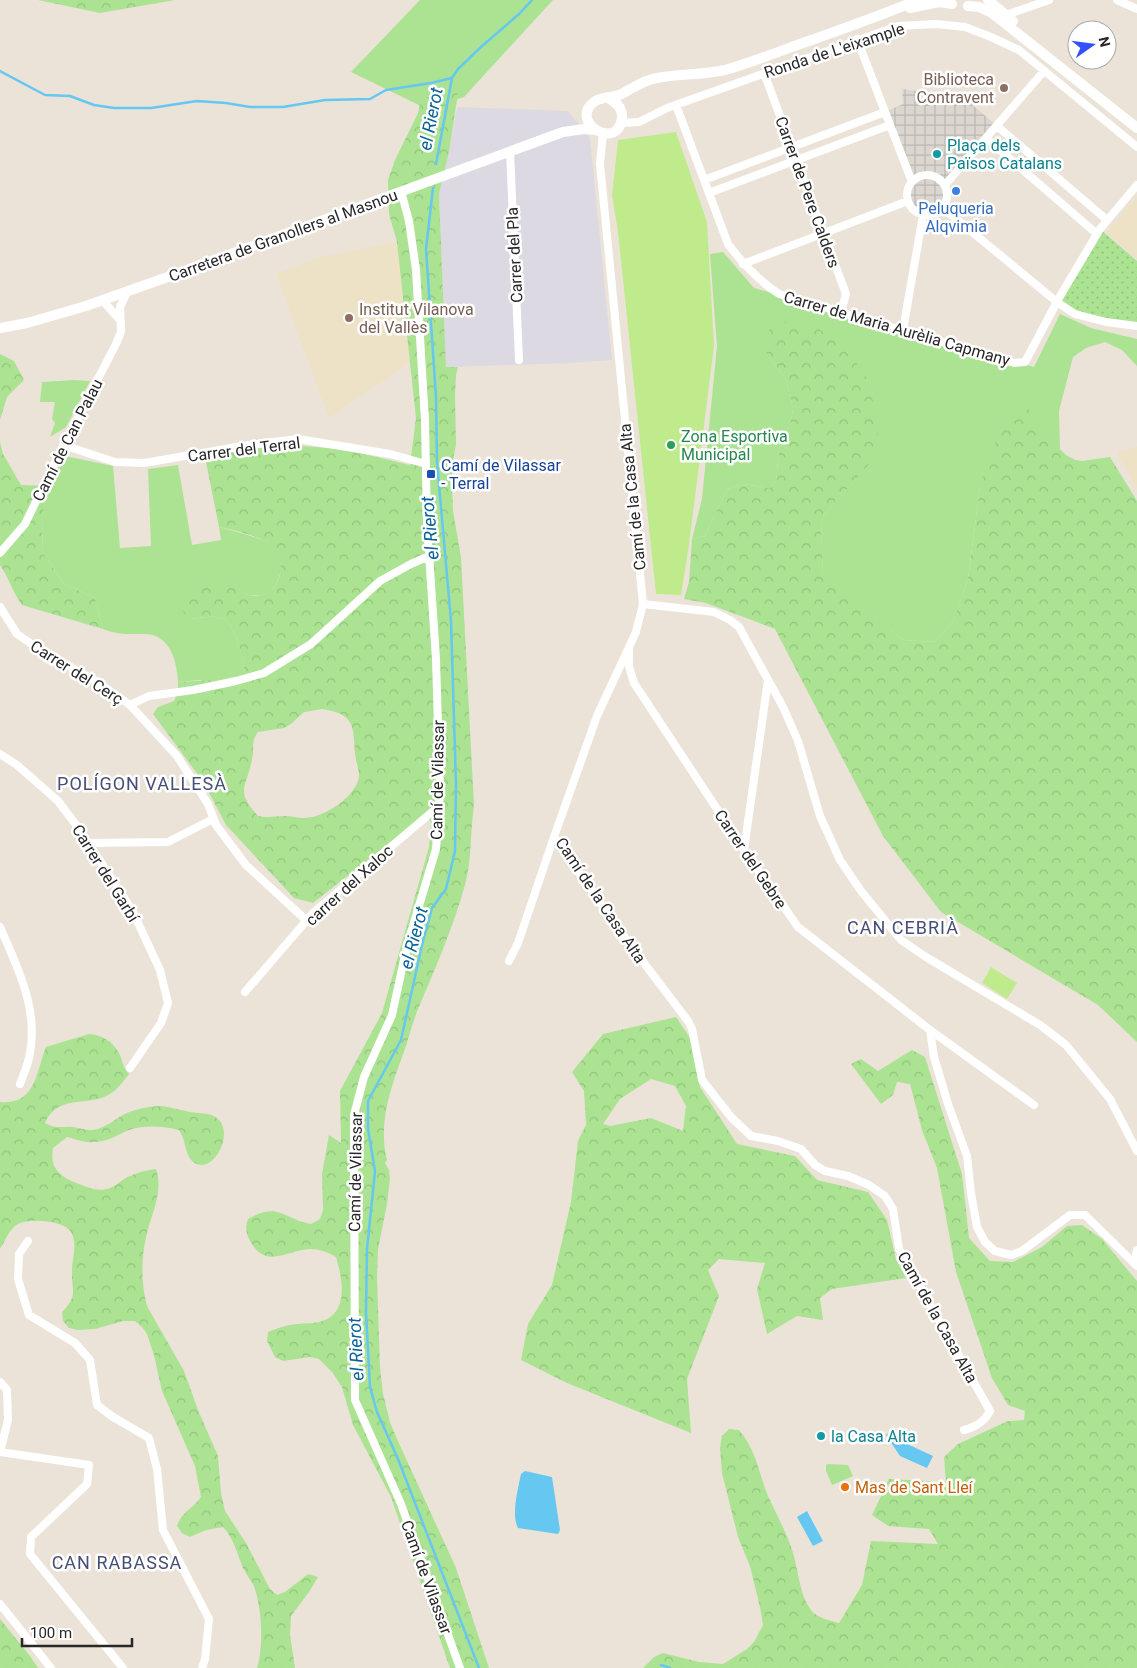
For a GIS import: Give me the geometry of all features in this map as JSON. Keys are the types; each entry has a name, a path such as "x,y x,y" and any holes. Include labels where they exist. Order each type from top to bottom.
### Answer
{"main road":[{"path":"633,88 625,102 622,118 615,130 599,132 589,124 587,113 595,101 633,88 650,79 708,73 746,64 918,0"},
{"path":"988,0 1092,87 1120,114"},
{"path":"889,12 939,2 951,2 960,7 972,3 992,13 1137,128"},
{"path":"608,98 618,104 622,118"},
{"name":"Carretera de Granollers al Masnou","path":"563,132 579,122 587,113"},
{"name":"Carretera de Granollers al Masnou","path":"0,328 27,323 127,292 563,132 584,128 599,132"}],"street":[{"path":"1006,15 1049,0"},
{"path":"1117,0 1137,9"},
{"name":"Ronda de L'eixample","path":"622,118 639,122 676,105 898,26 936,24 965,27 1020,50 1044,72 1137,147"},
{"path":"857,39 912,182"},
{"path":"945,186 1044,72"},
{"name":"Carrer de Pere Calders","path":"764,73 846,294 841,312"},
{"name":"Carrer de Maria Aurèlia Capmany","path":"676,105 728,244 743,264 764,284 780,294 1014,363 1025,362 1057,302"},
{"path":"704,180 885,112"},
{"path":"709,193 890,125"},
{"path":"997,126 1107,220"},
{"name":"Camí de la Casa Alta","path":"599,132 600,164 643,604 636,632 597,716 554,837 625,938 688,1020 692,1029 702,1080 732,1117 751,1136 778,1141 801,1149 815,1165 868,1185 890,1203 893,1209 900,1249 990,1411 983,1421 972,1428 964,1430"},
{"path":"986,138 1097,234"},
{"name":"Carrer del Pla","path":"510,151 519,360"},
{"path":"926,174 935,176 945,186 947,195 943,208 930,215 923,215 912,208 908,201 907,191 915,178 926,174"},
{"path":"1057,302 1097,234 1137,184"},
{"name":"Camí de Vilassar","path":"401,191 409,221 416,270 436,668 439,806 436,849 407,946 392,1015 364,1077 354,1115 355,1400 401,1504 460,1668"},
{"path":"743,264 908,201"},
{"path":"943,208 1057,302 1075,314 1106,322 1137,326"},
{"path":"903,330 923,215"},
{"name":"Camí de Can Palau","path":"0,553 25,524 63,445 116,344 121,332 120,307 127,292"},
{"path":"102,300 121,321"},
{"name":"Carrer del Terral","path":"63,445 114,462 144,463 298,439 390,454 426,464"},
{"path":"130,705 149,696 193,690 264,673 311,644 380,581 429,556"},
{"path":"643,604 714,612 739,627 783,706 798,741 820,816 840,860 861,891 901,940 1040,1025 1066,1045 1110,1098 1137,1151"},
{"name":"Carrer del Cerç","path":"0,606 16,634 45,654 96,681 130,705 177,756 208,804 216,825 246,865 307,921"},
{"name":"Carrer del Gebre","path":"629,646 629,666 634,683 744,850 798,927 930,1030 1034,1106"},
{"path":"744,850 768,680"},
{"name":"Carrer del Garbí","path":"0,754 17,765 58,801 89,843 132,910 160,970 168,1003 161,1023 130,1068"},
{"name":"carrer del Xaloc","path":"245,992 313,914 439,806"},
{"path":"89,843 168,842 214,819"},
{"path":"509,961 518,943 554,837"},
{"path":"0,927 23,978 32,1020 29,1058 20,1084"},
{"path":"930,1030 934,1057 945,1095 967,1156 977,1227 985,1242 995,1251 1011,1255 1022,1251 1070,1215 1085,1215 1135,1265"},
{"path":"28,1241 20,1254 18,1279 29,1315 75,1343 90,1360 97,1405 149,1438 157,1469 163,1530 209,1619 205,1658 202,1668"},
{"path":"1135,1265 1137,1250"},
{"path":"0,1382 7,1390 8,1420 0,1452 89,1466 87,1484 31,1537 30,1554 123,1668"},
{"path":"0,1604 51,1668"}],"shaded area":[{"name":"Plaça dels Països Catalans","path":"902,89 950,95 968,101 997,126 945,185 943,202 931,212 919,211 911,204 909,197 912,186 885,112 903,104"},
{"path":"457,107 568,111 590,138 612,360 446,367 439,194"},
{"path":"1137,197 1137,259 1106,232"},
{"name":"Institut Vilanova del Vallès","path":"397,242 410,362 329,418 276,274 317,258"},
{"path":"1137,447 1137,489 1117,453"}],"green space":[{"path":"38,0 175,0 100,13"},
{"path":"420,0 553,0 464,97 427,109 351,72"},
{"path":"458,93 449,152 439,194 446,367 458,367 455,395 456,445 452,464 453,511 461,557 474,806 469,865 465,885 449,933 415,1018 392,1088 385,1116 384,1145 387,1160 385,1163 389,1170 390,1179 378,1249 380,1367 383,1394 390,1422 456,1568 489,1668 450,1668 391,1497 353,1425 342,1387 332,1372 319,1359 310,1357 283,1361 275,1357 267,1341 268,1332 290,1325 325,1320 338,1309 342,1292 336,1257 323,1251 310,1249 270,1257 263,1255 256,1250 246,1230 248,1219 267,1211 281,1213 311,1224 320,1219 323,1210 322,1174 329,1135 341,1143 340,1091 382,1013 429,847 431,823 426,814 313,903 294,898 226,825 204,783 153,714 158,707 174,701 178,692 178,682 212,680 245,675 235,634 227,621 214,617 190,619 182,609 183,595 219,582 230,585 249,595 264,594 273,588 280,574 279,555 270,544 253,536 219,527 205,457 282,444 348,450 410,465 416,418 397,242 389,214 388,180 395,160 418,113 421,98","holes":["322,709 333,711 347,718 353,729 359,775 355,788 343,801 320,815 304,818 258,816 246,800 244,794 253,755 253,742 258,732 284,728 304,712"]},
{"name":"Zona Esportiva Municipal","path":"676,132 707,222 714,346 681,595 656,594 618,232 612,195 618,140"},
{"path":"1100,229 1137,261 1137,324 1079,313 1062,303 1062,293"},
{"path":"723,252 754,288 1034,367 1060,314 1091,328 1137,339 1137,366 1122,350 1105,342 1086,348 1073,357 1059,411 1060,449 1038,428 1027,407 980,487 968,579 953,621 935,642 903,640 823,575 821,523 824,515 880,451 767,355 786,379 793,409 790,425 780,441 776,481 770,488 744,484 727,489 705,536 692,539 702,499 717,346 710,254"},
{"path":"785,322 810,325 842,341 870,383 880,452 824,515 821,523 823,574 903,640 935,642 953,621 968,579 980,487 994,445 1007,422 1027,406 1039,428 1066,455 1075,460 1082,461 1110,457 1137,501 1137,1042 1098,1005 941,912 883,836 775,629 706,603 684,599 689,582 692,539 705,536 727,489 744,484 770,488 776,481 780,441 790,425 793,409 786,379 767,355 762,339 771,328"},
{"path":"0,354 14,361 24,380 7,397 0,420"},
{"path":"90,381 66,427 50,437 55,423 52,419 55,402 40,402 42,382"},
{"path":"0,442 3,454 21,485 47,486 42,523 43,552 63,583 95,598 103,629 22,605 16,596 0,565"},
{"path":"65,456 113,466 120,548 151,546 148,469 178,465 192,545 221,540 219,527 267,542 277,549 282,567 276,584 269,593 248,595 220,582 190,619 214,617 227,621 238,643 245,675 210,681 178,682 171,650 161,639 154,635 119,633 103,629 95,598 63,583 43,552 42,523 47,486"},
{"path":"991,967 1017,983 1007,999 982,983"},
{"path":"676,1017 690,1038 700,1087 737,1144 795,1156 817,1180 868,1192 887,1220 896,1259 906,1278 832,1289 820,1298 823,1320 797,1316 767,1334 757,1289 765,1263 719,1259 708,1270 719,1296 687,1379 691,1433 567,1383 521,1360 528,1324 552,1285 571,1202 578,1141 586,1125 584,1091 572,1072 603,1034","holes":["651,1079 675,1086 686,1106 683,1131 651,1118 610,1126 603,1124 620,1099"]},
{"path":"89,1034 102,1037 113,1045 129,1074 110,1094 98,1099 72,1103 57,1108 50,1114 45,1123 56,1127 93,1130 131,1112 160,1106 209,1114 216,1117 223,1127 224,1135 219,1152 207,1164 200,1165 192,1161 179,1130 160,1127 135,1128 99,1142 86,1142 67,1137 53,1148 52,1157 56,1169 66,1178 96,1190 109,1188 133,1175 156,1169 159,1186 158,1195 143,1254 142,1272 145,1297 147,1306 184,1371 218,1456 221,1493 225,1511 246,1543 270,1589 277,1595 285,1592 308,1574 318,1577 291,1616 290,1635 295,1668 257,1668 261,1638 260,1614 256,1593 243,1568 233,1541 223,1527 206,1530 190,1537 182,1533 177,1526 185,1513 201,1497 195,1466 162,1391 147,1334 135,1321 123,1321 95,1329 78,1330 69,1328 63,1321 62,1312 71,1301 73,1292 74,1241 71,1232 67,1228 46,1221 23,1222 12,1229 0,1249 0,1102 12,1102 28,1093 37,1076 46,1047"},
{"path":"912,1050 925,1057 962,1174 969,1238 990,1261 1013,1262 1042,1247 1067,1226 1082,1225 1102,1239 1137,1281 1137,1668 643,1668 654,1657 663,1653 699,1662 723,1664 747,1649 754,1642 763,1625 750,1566 738,1537 722,1473 720,1448 722,1436 729,1429 739,1430 753,1453 768,1496 792,1548 801,1589 809,1607 818,1616 839,1623 862,1585 871,1541 938,1544 929,1529 888,1526 872,1515 889,1479 946,1482 944,1457 958,1444 1008,1421 1024,1420 1025,1411 1008,1405 992,1378 956,1272 937,1168 922,1130 910,1084 897,1082 893,1095 881,1104 851,1064 861,1059 878,1071"},
{"path":"826,1465 848,1465 853,1476 832,1485 826,1471"},
{"path":"0,1619 30,1656 38,1668 0,1668"}],"water":[{"path":"891,1431 905,1443 933,1456 927,1468 900,1456 886,1435"},
{"path":"525,1471 552,1477 560,1530 558,1534 518,1528 515,1516 516,1502 521,1474"},
{"path":"807,1511 823,1541 813,1546 797,1517"}],"waterway":[{"path":"0,71 45,95 70,96 94,105 114,108 151,108 197,101 250,107 283,107 325,100 370,99 386,90 452,78 458,69 532,0"},
{"name":"el Rierot","path":"436,164 452,78"},
{"name":"el Rierot","path":"433,188 426,249 436,397 437,462 451,621 456,784 455,851 446,889 432,908 401,1040 368,1101 368,1129 375,1171 367,1249 366,1313 370,1387 377,1412 398,1459 479,1668"},
{"path":"661,1665 670,1668"}],"place":[{"name":"Biblioteca Contravent","path":"1004,88"},
{"name":"Plaça dels Països Catalans","path":"937,154"},
{"name":"Peluqueria Alqvimia","path":"956,191"},
{"name":"Institut Vilanova del Vallès","path":"349,318"},
{"name":"Zona Esportiva Municipal","path":"671,445"},
{"name":"Camí de Vilassar - Terral","path":"431,474"},
{"name":"la Casa Alta","path":"821,1436"},
{"name":"Mas de Sant Lleí","path":"845,1487"}],"district":[{"name":"POLÍGON VALLESÀ","path":"142,784"},
{"name":"CAN CEBRIÀ","path":"903,928"},
{"name":"CAN RABASSA","path":"117,1563"}]}
